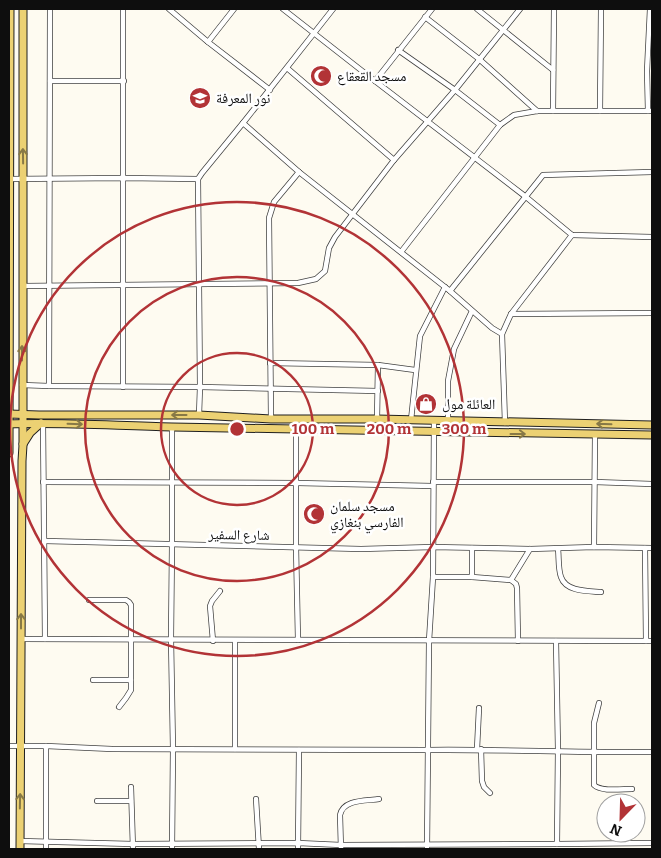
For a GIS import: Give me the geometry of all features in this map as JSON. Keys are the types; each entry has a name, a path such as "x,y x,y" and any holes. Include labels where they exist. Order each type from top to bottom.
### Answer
{"main road":[{"path":"9,453 10,9"},
{"path":"20,845 23,445 23,9"},
{"path":"22,401 39,415"},
{"path":"9,414 199,415 296,419 652,425"},
{"path":"123,415 123,426"},
{"path":"351,419 351,430"},
{"path":"9,424 42,423 507,434 652,435"},
{"path":"23,445 30,433 42,423"}],"street":[{"path":"49,386 50,9"},
{"path":"123,387 124,9"},
{"path":"169,9 270,90"},
{"path":"208,42 234,9"},
{"path":"282,9 526,197 572,235 652,237"},
{"path":"199,415 198,179 333,9"},
{"path":"375,81 432,9"},
{"path":"477,9 553,70"},
{"path":"23,286 269,284 298,283 316,279 324,271 332,242 352,214 394,160 455,90 520,9"},
{"path":"553,111 554,9"},
{"path":"600,111 601,9"},
{"path":"400,252 500,125 514,115 537,111 650,111 648,61 650,9"},
{"path":"425,17 479,59 537,111"},
{"path":"398,50 455,90 500,125"},
{"path":"287,68 394,160"},
{"path":"50,81 124,81"},
{"path":"243,123 299,172 450,291 492,328 502,334"},
{"path":"271,418 269,218 274,202 299,172"},
{"path":"450,291 541,177 546,174 652,172"},
{"path":"9,179 198,179"},
{"path":"505,422 502,334 510,314 572,235"},
{"path":"411,420 420,336 444,287"},
{"path":"448,421 448,381 454,349 472,311"},
{"path":"510,314 652,313"},
{"path":"270,363 378,366 415,370"},
{"path":"377,419 378,366"},
{"path":"22,384 378,391"},
{"path":"296,419 298,640"},
{"path":"427,847 427,750 429,641 433,577 434,421"},
{"path":"42,423 45,640"},
{"path":"172,427 172,847"},
{"path":"594,547 595,434"},
{"path":"43,482 433,484 595,482 652,484"},
{"name":"شارع السفير","path":"45,542 361,549 433,547 530,549 652,548"},
{"path":"472,548 472,577"},
{"path":"646,548 646,641"},
{"path":"511,580 530,549"},
{"path":"558,549 560,576 565,584 572,589 600,592"},
{"path":"433,577 511,580 516,584 517,588 518,641"},
{"path":"213,641 210,606 220,591"},
{"path":"89,600 122,600 129,602 130,605 131,690 119,707"},
{"path":"21,639 652,641"},
{"path":"235,640 235,749"},
{"path":"556,642 557,844"},
{"path":"93,680 131,680"},
{"path":"599,703 594,722 594,785 601,789 632,790"},
{"path":"479,708 479,749 482,781 484,787 490,793"},
{"path":"9,746 112,749 479,749 652,752"},
{"path":"46,746 46,849"},
{"path":"298,849 299,750"},
{"path":"131,787 133,846"},
{"path":"341,847 340,815 344,806 350,803 379,798"},
{"path":"256,799 259,849"},
{"path":"97,801 131,801"},
{"path":"20,845 46,842 172,847 260,843 298,843 341,847 532,846 557,844 568,847 652,843"}],"place":[{"name":"مسجد القعقاع","path":"321,76"},
{"name":"نور المعرفة","path":"200,98"},
{"name":"العائلة مول","path":"426,404"},
{"name":"مسجد سلمان الفارسي بنغازي","path":"314,514"}]}
